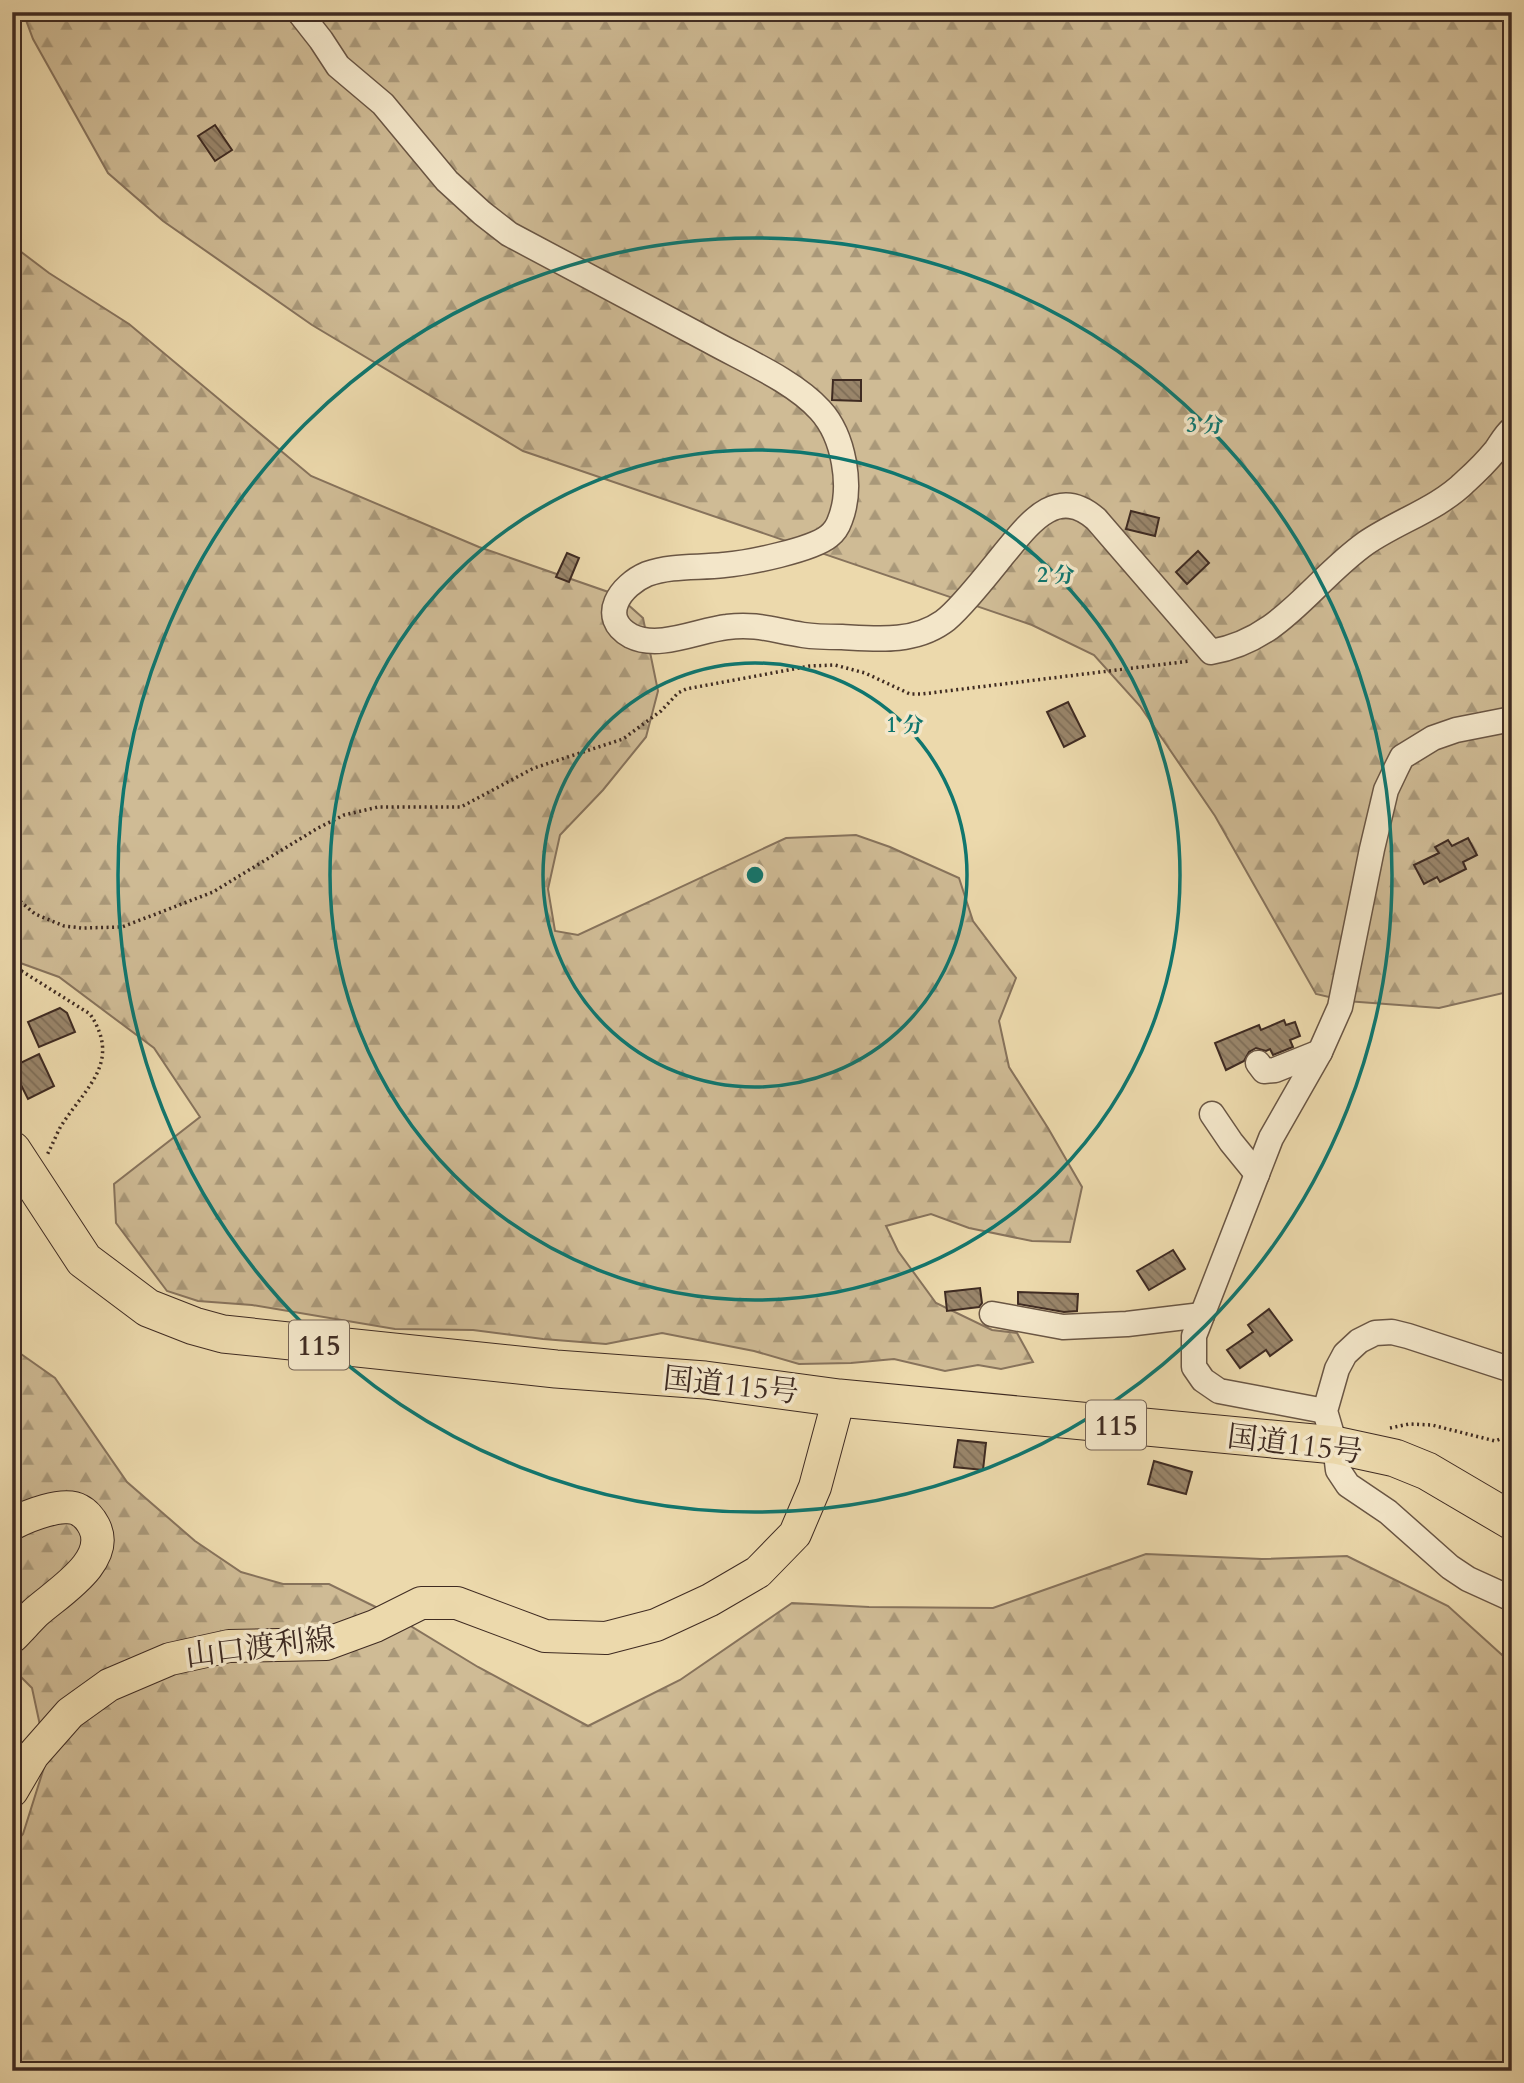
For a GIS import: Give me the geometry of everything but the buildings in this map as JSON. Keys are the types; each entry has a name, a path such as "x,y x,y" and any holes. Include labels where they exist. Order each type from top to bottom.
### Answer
{"highway":[{"name":"国道115号","path":"12,1150 84,1260 148,1308 213,1331 255,1338 556,1369 705,1380 839,1398 1349,1447 1395,1458 1427,1471 1512,1521"}],"main road":[{"name":"山口渡利線","path":"12,1791 33,1755 70,1713 109,1685 170,1659 229,1646 326,1644 375,1626 421,1602 457,1603 545,1636 606,1638 656,1625 710,1601 758,1572 795,1534 815,1487 839,1398"},
{"path":"12,1524 42,1512 70,1506 90,1519 96,1529 98,1542 93,1559 83,1572 12,1637"}],"street":[{"path":"299,12 338,66 383,104 447,181 509,234 768,373 819,408 829,422 845,462 843,511 832,534 816,544 743,562 706,567 687,566 645,575 630,583 618,594 614,614 617,623 626,633 640,639 681,638 724,627 755,625 803,635 903,638 922,633 945,622 1035,517 1058,506 1078,506 1096,520 1211,652 1228,649 1254,639 1277,625 1349,556 1465,483 1512,429"},
{"path":"1512,719 1455,730 1433,738 1402,757 1386,790 1340,1007 1320,1052 1271,1138 1194,1336 1193,1358 1194,1367 1203,1380 1219,1391 1325,1411 1349,1447 1338,1470 1348,1485 1388,1512 1450,1567 1468,1579 1512,1599"},
{"path":"1258,1062 1264,1071 1275,1070 1320,1052"},
{"path":"1212,1114 1257,1174"},
{"path":"992,1314 1063,1327 1126,1324 1202,1314"},
{"path":"1325,1411 1337,1369 1345,1354 1359,1341 1375,1333 1392,1332 1408,1336 1512,1370"}],"path":[{"path":"12,887 21,902 35,914 64,926 122,927 213,891 344,815 378,807 461,807 534,768 623,740 661,711 678,693 687,689 810,666 835,665 865,673 910,694 922,694 1204,659 1211,652"},
{"path":"12,965 90,1014 98,1026 104,1055 93,1083 60,1127 33,1182"},
{"path":"1349,1447 1386,1429 1409,1424 1432,1425 1495,1441 1506,1437 1512,1427"}],"green space":[{"path":"23,12 1512,12 1512,991 1439,1008 1346,1001 1316,994 1215,816 1140,706 1094,655 1032,625 523,451 312,325 163,221 108,173 33,39"},
{"path":"12,245 49,273 129,324 311,476 479,547 617,595 643,618 658,691 646,737 603,790 560,835 548,889 555,931 578,935 786,838 856,835 959,878 973,921 1016,978 999,1021 1009,1067 1082,1187 1070,1242 1032,1241 969,1228 931,1214 886,1226 898,1251 936,1303 992,1330 1017,1333 1033,1362 1001,1369 978,1365 945,1371 894,1359 799,1364 754,1351 662,1333 606,1344 473,1330 395,1329 252,1305 198,1301 167,1291 116,1223 114,1184 200,1117 154,1048 59,977 12,960"},
{"path":"21,1354 55,1378 127,1482 195,1541 241,1572 283,1584 329,1584 394,1616 478,1667 588,1726 680,1680 792,1603 993,1608 1146,1554 1262,1559 1347,1556 1448,1606 1512,1664 1512,2071 12,2071 12,1846 23,1834 47,1758 32,1688 12,1668 12,1355"}]}
